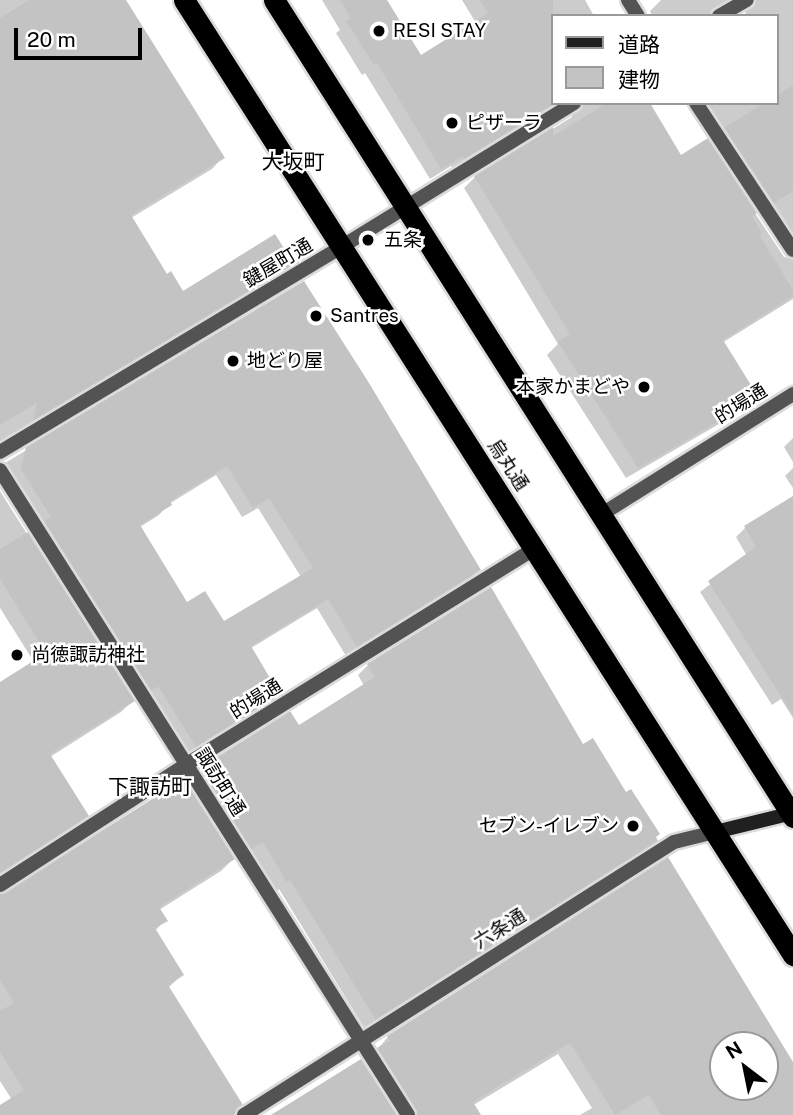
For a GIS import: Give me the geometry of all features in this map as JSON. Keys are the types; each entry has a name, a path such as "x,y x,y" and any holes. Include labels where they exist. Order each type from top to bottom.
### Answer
{"highway":[{"name":"烏丸通","path":"184,0 793,955"},
{"path":"274,0 792,814"}],"street":[{"path":"722,14 747,0"},
{"name":"鍵屋町通","path":"0,452 571,105"},
{"path":"697,105 793,250"},
{"name":"的場通","path":"602,514 793,394"},
{"name":"諏訪町通","path":"0,470 408,1115"},
{"name":"的場通","path":"0,885 187,764 535,548"},
{"name":"六条通","path":"244,1115 674,842 792,814"}],"building":[{"path":"29,0 126,0 225,158 131,215 167,274 171,271 183,291 275,234 294,264 33,421 37,403 0,425 0,18"},
{"path":"340,0 387,0 421,55 488,13 480,0 553,0 553,105 464,159 463,156 441,169 377,63 374,65 346,21 351,18"},
{"path":"793,85 793,191 774,203 724,128 761,105 779,105 779,94"},
{"path":"604,105 651,105 681,155 708,138 757,213 752,217 762,233 759,235 793,290 793,296 723,340 759,398 638,468 558,342 570,334 474,176 553,127 553,136"},
{"path":"304,281 369,383 481,570 357,647 328,599 251,646 280,695 196,747 158,686 151,691 44,521 51,517 21,469 26,447","holes":["227,466 253,508 269,498 313,568 224,621 205,591 187,602 140,525 172,505 170,501"]},
{"path":"793,496 793,715 708,581 756,547 744,526"},
{"path":"28,532 135,701 50,754 89,816 0,874 0,682 46,653 0,579 0,549"},
{"path":"491,587 583,744 593,738 626,792 631,789 660,834 656,837 658,841 376,1020 290,880 287,882 263,842 251,849 200,768 290,711 299,725 375,677 367,664"},
{"path":"184,779 235,859 159,907 168,921 155,928 184,975 168,985 243,1105 234,1115 0,1115 0,1105 24,1090 0,1052 0,1011 14,1003 0,980 0,895"},
{"path":"668,857 774,1031 709,1031 709,1101 779,1101 779,1039 793,1062 793,1115 661,1115 649,1095 615,1115 570,1043 473,1102 481,1115 418,1115 377,1048 390,1041 387,1036"},
{"path":"361,1059 397,1115 271,1115"}],"place":[{"name":"RESI STAY","path":"379,31"},
{"name":"ピザーラ","path":"452,123"},
{"name":"五条","path":"368,240"},
{"name":"Santres","path":"316,316"},
{"name":"地どり屋","path":"233,361"},
{"name":"本家かまどや","path":"644,387"},
{"name":"尚徳諏訪神社","path":"17,655"},
{"name":"セブン-イレブン","path":"633,826"}],"district":[{"name":"大坂町","path":"293,162"},
{"name":"下諏訪町","path":"150,787"}]}
